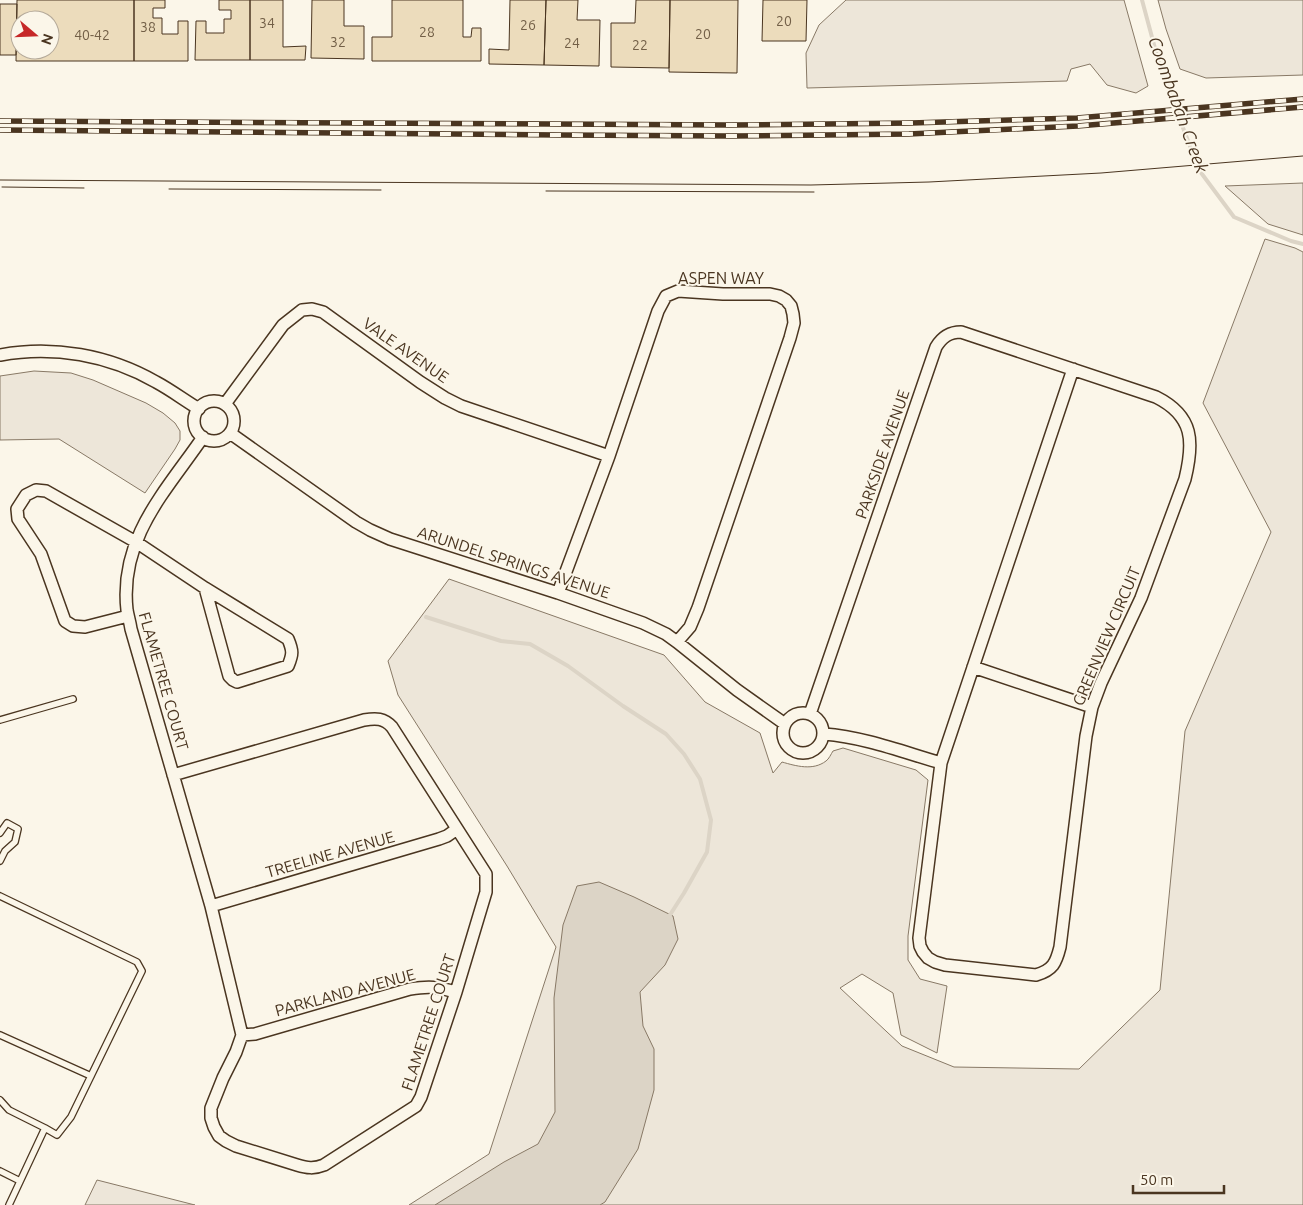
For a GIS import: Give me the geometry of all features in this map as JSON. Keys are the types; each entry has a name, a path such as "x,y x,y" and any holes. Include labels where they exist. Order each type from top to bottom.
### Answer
{"street":[{"name":"ASPEN WAY","path":"558,593 609,456 658,311 666,296 678,291 723,294 770,294 779,296 791,306 794,324 790,338 698,608 690,626 677,642"},
{"name":"VALE AVENUE","path":"225,404 283,324 302,310 312,309 323,312 420,382 461,406 609,456"},
{"name":"PARKSIDE AVENUE","path":"810,714 936,347 941,339 954,332 961,332 1074,370"},
{"path":"0,355 42,351 79,354 100,359 144,375 199,409"},
{"name":"GREENVIEW CIRCUIT","path":"1074,370 1156,397 1169,404 1178,412 1189,432 1189,462 1185,479 1141,598 1092,706 1086,736 1060,947 1054,965 1044,973 1036,975 945,965 928,958 920,946 919,938 941,763 973,666 1074,370"},
{"path":"208,402 225,404 230,408 234,421 230,433 221,440 209,440 203,437 199,433 195,421 199,409 208,402"},
{"name":"ARUNDEL SPRINGS AVENUE","path":"230,433 370,530 400,542 644,623 666,634 737,690 785,724"},
{"name":"FLAMETREE COURT","path":"173,774 364,720 382,719 392,727 486,874 486,892 456,992 421,1097 416,1106 324,1165 316,1168 297,1166 236,1146 219,1136 214,1127 211,1118 211,1108 242,1035 211,906 173,774 131,628 127,610 127,582 131,556 141,528 156,503 203,437"},
{"path":"128,616 85,627 73,626 64,622 41,554 18,519 17,509 26,495 36,490 46,491 136,542 205,588 288,639 292,650 288,666 237,682 232,680 229,676 205,588"},
{"path":"973,666 1092,706"},
{"path":"803,712 816,717 820,721 824,734 819,746 808,753 795,752 783,737 785,724 789,718 803,712"},
{"path":"824,734 855,738 941,763"},
{"name":"TREELINE AVENUE","path":"211,906 439,840 457,829"},
{"name":"PARKLAND AVENUE","path":"242,1035 255,1034 410,989 430,986 456,992"}],"lane":[{"path":"0,720 73,699"},
{"path":"0,860 5,851 14,842 18,829 7,823 1,830"},
{"path":"0,896 137,962 142,971 71,1117 57,1135 9,1110 0,1100"},
{"path":"0,1035 91,1076"},
{"path":"9,1205 45,1128"},
{"path":"0,1171 20,1181"}],"shaded area":[{"path":"846,0 1124,0 1148,86 1136,93 1107,85 1090,64 1071,69 1067,81 807,88 806,53 819,25"},
{"path":"1158,0 1303,0 1303,75 1206,78 1180,69"},
{"path":"1303,183 1303,235 1268,224 1225,186"},
{"path":"1265,239 1303,252 1303,1205 409,1205 489,1154 556,947 507,866 398,695 388,661 449,579 664,655 705,702 760,733 773,773 782,762 804,767 816,766 827,760 833,751 843,748 916,770 928,780 908,936 908,960 920,979 947,986 937,1053 901,1035 893,993 862,974 840,988 902,1046 954,1067 1079,1069 1160,990 1185,731 1271,532 1203,403"},
{"path":"34,371 71,373 93,380 146,403 175,423 180,431 180,440 145,493 59,439 0,440 0,376"},
{"path":"599,882 673,916 678,939 665,965 640,992 643,1026 654,1049 654,1090 638,1149 605,1202 600,1205 435,1205 504,1162 538,1144 555,1112 554,998 563,925 577,886"},
{"path":"97,1180 191,1204 195,1205 85,1205"}],"building":[{"path":"17,0 134,0 134,61 16,61 60,60 60,10 17,10"},
{"path":"134,0 165,0 165,8 153,8 153,18 162,18 162,34 178,34 178,21 188,21 188,61 134,61"},
{"path":"219,0 250,0 250,60 195,60 196,21 206,21 206,33 224,33 224,19 231,19 231,10 219,10"},
{"path":"250,0 283,0 283,47 306,46 305,60 250,60"},
{"path":"312,0 344,0 344,26 364,26 364,59 311,58"},
{"path":"392,0 463,0 463,37 471,37 472,28 481,28 481,61 372,61 372,37 392,37"},
{"path":"510,0 546,0 544,65 489,64 489,49 509,50"},
{"path":"546,0 578,0 577,20 600,20 599,66 544,65"},
{"path":"636,0 670,0 669,68 611,67 611,23 635,23"},
{"path":"670,0 738,0 737,73 669,72"},
{"path":"763,0 807,0 806,41 762,41"},
{"path":"0,4 17,4 17,10 10,10 10,55 0,55"}],"waterway":[{"name":"Coombabah Creek","path":"1142,0 1160,67 1199,170 1234,217 1291,241 1303,244"},
{"path":"426,617 501,641 530,644 568,666 623,706 666,734 684,754 700,779 711,820 707,852 668,918"}],"tram line":[{"path":"0,180 811,185 929,182 1101,173 1303,156"},
{"path":"2,187 84,188"},
{"path":"169,189 381,190"},
{"path":"546,191 814,192"}],"railway":[{"path":"0,121 731,125 911,123 1077,118 1303,99"},
{"path":"0,130 731,136 909,134 1078,126 1303,107"}]}
